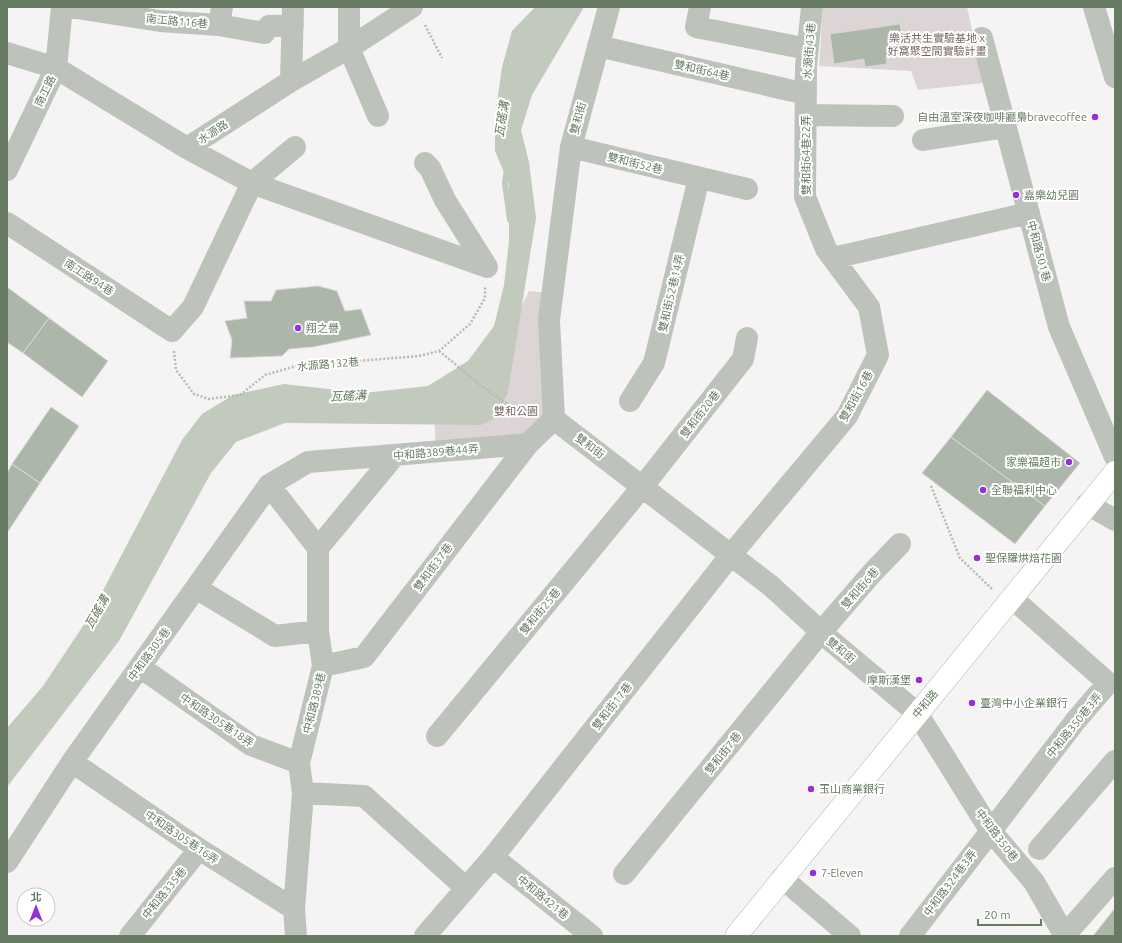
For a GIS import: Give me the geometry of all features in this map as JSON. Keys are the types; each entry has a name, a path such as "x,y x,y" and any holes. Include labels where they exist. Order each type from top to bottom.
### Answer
{"main road":[{"name":"中和路","path":"736,936 1115,472"}],"street":[{"name":"南工路","path":"7,170 56,68 62,7"},
{"name":"南工路116巷","path":"70,7 161,14 221,16 264,33 269,26 293,16"},
{"path":"349,7 349,48 378,116"},
{"name":"雙和街","path":"609,7 571,147 549,320 554,410 643,486 730,556 771,586 821,632 917,713"},
{"path":"700,7 696,27 808,49"},
{"name":"水源街43巷","path":"806,105 808,49 812,7"},
{"path":"1094,7 1115,77"},
{"name":"水源路","path":"7,53 56,68 187,148 291,81 349,48 417,13"},
{"path":"291,81 293,16"},
{"name":"中和路501巷","path":"982,38 1059,327 1115,457"},
{"name":"雙和街64巷","path":"598,46 806,105 893,116"},
{"name":"雙和街64巷22弄","path":"806,105 805,197 826,249 833,258"},
{"path":"923,140 1006,127"},
{"path":"172,331 193,307 252,184 295,147"},
{"name":"雙和街52巷","path":"571,147 747,189"},
{"path":"187,148 252,184 487,267"},
{"path":"425,163 430,168 445,200 487,267"},
{"name":"雙和街52巷14弄","path":"630,401 654,363 699,178"},
{"path":"833,258 1029,213"},
{"name":"南工路94巷","path":"7,222 172,331"},
{"name":"雙和街16巷","path":"730,556 847,416 878,355 869,307 833,258"},
{"name":"雙和街20巷","path":"643,486 743,359 747,338"},
{"path":"528,444 554,410"},
{"name":"中和路389巷44弄","path":"308,462 528,444"},
{"name":"雙和街37巷","path":"323,666 364,657 528,444"},
{"path":"269,485 318,548 395,455"},
{"name":"中和路305巷","path":"7,862 72,762 269,485 308,462"},
{"name":"雙和街25巷","path":"437,736 643,486"},
{"path":"1088,504 1115,520"},
{"name":"雙和街6巷","path":"821,632 873,572 900,544"},
{"name":"中和路389巷","path":"296,936 294,909 303,793 299,763 323,666 318,631 318,548"},
{"name":"雙和街17巷","path":"424,936 493,857 730,556"},
{"path":"196,588 275,636 318,631"},
{"name":"中和路350巷3弄","path":"990,830 1077,719 1112,686 1010,602"},
{"name":"雙和街7巷","path":"624,874 821,632"},
{"name":"中和路305巷18弄","path":"140,667 251,745 299,763"},
{"name":"中和路350巷","path":"917,713 990,830 1034,882 1064,936"},
{"path":"1039,849 1115,761"},
{"name":"中和路305巷16弄","path":"72,762 199,849 294,909"},
{"path":"303,793 364,796 466,888"},
{"name":"中和路324巷3弄","path":"910,936 990,830"},
{"name":"中和路335巷","path":"130,936 199,849"},
{"name":"中和路421巷","path":"493,857 582,933"},
{"path":"782,878 850,936"},
{"path":"1064,936 1115,878"}],"path":[{"path":"417,13 442,58"},
{"name":"水源路132巷","path":"172,331 176,370 194,394 209,399 240,395 265,375 296,366 419,356 439,351 470,324 485,298 487,267"},
{"path":"439,351 495,395 516,409 528,414 554,410"},
{"path":"931,486 960,558 1010,602"}],"green space":[{"name":"樂活共生實驗基地 x 好窩聚空間實驗計畫","path":"823,7 967,7 984,83 918,90 911,71 819,66"},
{"name":"雙和公園","path":"529,291 552,293 555,422 528,444 436,452 434,415 519,311"}],"water":[{"path":"535,7 584,7 532,95 521,130 529,162 536,218 508,392 495,418 481,425 285,423 236,442 211,473 119,641 7,787 7,728 43,686 89,617 182,440 202,414 233,395 284,384 363,393 428,386 468,361 494,326 504,285 509,241 509,184 495,151 495,117 502,67 512,31"}],"building":[{"path":"900,24 905,54 886,57 887,64 865,67 864,59 834,64 830,34"},
{"name":"翔之譽","path":"318,286 337,291 345,311 361,309 371,335 313,347 289,349 282,356 230,358 232,340 225,321 247,318 244,301 271,301 276,290"},
{"path":"7,287 49,318 23,353 7,342"},
{"path":"49,318 108,361 82,397 23,353"},
{"path":"987,390 1080,463 1045,506 951,437"},
{"path":"51,407 79,426 40,483 12,464"},
{"name":"全聯福利中心","path":"951,437 1045,506 1015,544 922,473"},
{"path":"12,464 40,483 7,533 7,473"},
{"path":"1115,908 1115,936 1093,936"}],"waterway":[{"name":"瓦磘溝","path":"507,168 505,183 510,220"}],"place":[{"name":"自由溫室深夜咖啡廳梟bravecoffee","path":"1095,117"},
{"name":"嘉樂幼兒園","path":"1016,195"},
{"name":"翔之譽","path":"298,328"},
{"name":"家樂福超市","path":"1069,462"},
{"name":"全聯福利中心","path":"983,490"},
{"name":"聖保羅烘焙花園","path":"977,558"},
{"name":"摩斯漢堡","path":"919,680"},
{"name":"臺灣中小企業銀行","path":"972,703"},
{"name":"玉山商業銀行","path":"811,789"},
{"name":"7-Eleven","path":"813,873"}]}
